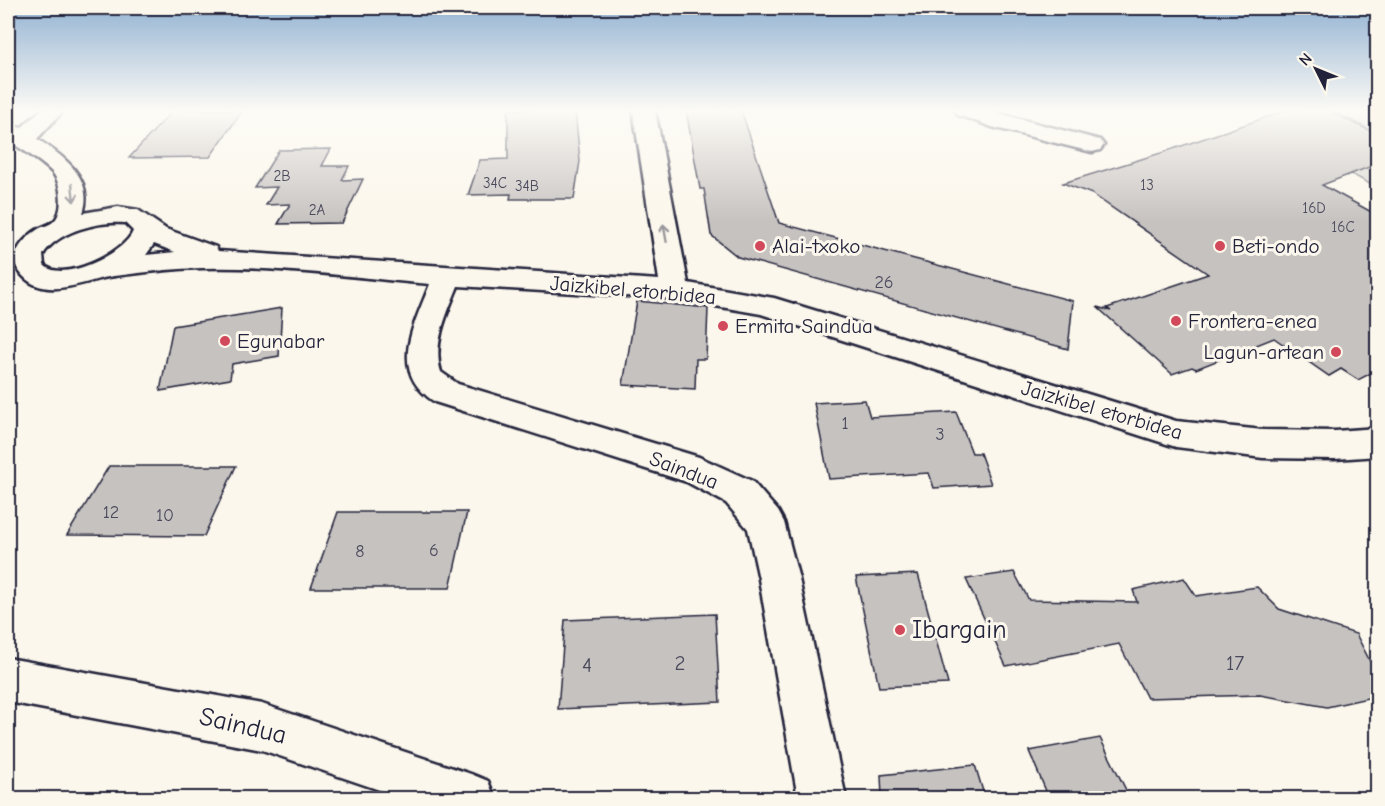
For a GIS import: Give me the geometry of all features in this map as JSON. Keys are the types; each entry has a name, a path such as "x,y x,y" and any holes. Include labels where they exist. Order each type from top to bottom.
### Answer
{"street":[{"path":"33,148 57,165 72,180 75,201 66,225"},
{"path":"650,148 675,290"},
{"name":"Jaizkibel etorbidea","path":"8,262 66,225 94,216 119,215 138,219 146,231 183,246 228,259"},
{"name":"Jaizkibel etorbidea","path":"105,269 135,250 143,240 146,231"},
{"path":"34,247 29,265 35,273 42,276"},
{"name":"Jaizkibel etorbidea","path":"8,277 72,278 105,269 168,261 228,259 447,276 675,290 764,305 1176,434 1263,444 1335,445 1377,442"},
{"name":"Saindua","path":"447,276 422,357 427,378 436,386 447,393 699,471 739,492 765,522 779,579 822,798"},
{"name":"Saindua","path":"8,680 262,727 471,798"}],"shaded area":[{"path":"1377,161 1377,188 1346,171"}],"building":[{"path":"139,148 217,148 210,157 129,158"},
{"path":"508,148 579,148 580,161 574,199 510,199 511,194 468,195 480,160 508,159"},
{"path":"693,148 754,148 779,223 1073,301 1068,349 738,257 711,235 704,189 700,189"},
{"path":"1177,148 1377,148 1377,164 1322,185 1377,215 1377,370 1358,380 1341,369 1329,376 1274,338 1196,369 1192,367 1172,374 1097,307 1111,311 1107,308 1208,274 1092,194 1063,183"},
{"path":"331,149 322,166 349,166 342,180 363,179 342,223 278,224 290,204 266,205 277,187 255,188 279,150"},
{"path":"637,301 708,308 706,359 696,359 695,389 623,385"},
{"name":"Egunabar","path":"282,308 279,356 232,364 230,379 160,391 173,326"},
{"path":"865,400 870,417 956,412 972,453 980,453 991,484 934,488 929,473 829,479 814,403"},
{"path":"109,466 236,466 204,536 67,535"},
{"path":"338,512 467,512 450,588 311,588"},
{"path":"1014,572 1029,600 1137,602 1133,590 1184,578 1196,596 1257,587 1279,609 1356,634 1377,675 1377,696 1327,707 1260,695 1147,698 1119,644 1006,666 966,579"},
{"name":"Ibargain","path":"918,574 948,684 879,687 856,577"},
{"path":"715,614 720,702 558,709 565,620"},
{"path":"1100,738 1130,798 1049,798 1029,751"},
{"path":"975,765 985,798 882,798 881,775"}],"place":[{"name":"Alai-txoko","path":"760,246"},
{"name":"Beti-ondo","path":"1220,246"},
{"name":"Frontera-enea","path":"1176,321"},
{"name":"Ermita Saindua","path":"723,326"},
{"name":"Egunabar","path":"225,341"},
{"name":"Lagun-artean","path":"1336,352"},
{"name":"Ibargain","path":"900,630"}]}
